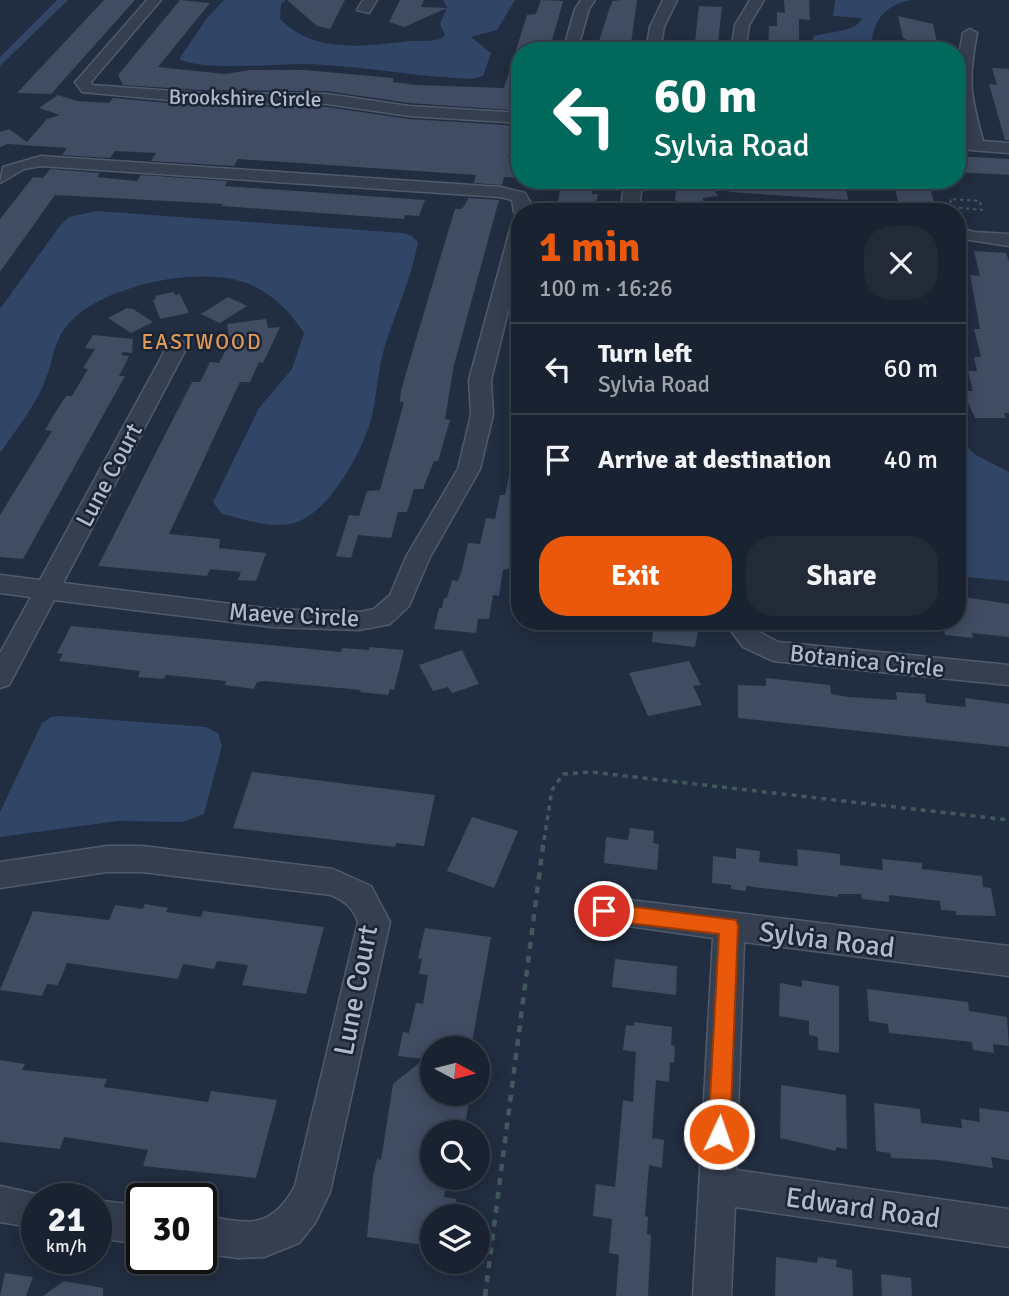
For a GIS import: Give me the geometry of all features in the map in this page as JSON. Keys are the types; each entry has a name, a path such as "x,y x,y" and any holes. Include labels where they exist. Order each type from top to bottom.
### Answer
{"street":[{"name":"Brookshire Circle","path":"154,0 83,82 87,89 201,98 327,99 409,111 511,117"},
{"path":"573,42 582,9 589,0"},
{"path":"654,42 657,27 670,0"},
{"path":"739,42 742,25 757,0"},
{"path":"966,54 970,33"},
{"path":"966,107 976,146"},
{"path":"966,145 1009,148"},
{"path":"0,178 7,170 22,163 68,163 501,192 519,197 522,203"},
{"path":"966,235 1009,240"},
{"name":"Maeve Circle","path":"0,584 49,588 272,618 359,621 382,617 400,600 418,557 469,469 482,415 480,380 511,277"},
{"name":"Lune Court","path":"0,678 178,345"},
{"name":"Botanica Circle","path":"744,630 752,640 773,651 1009,675"},
{"name":"Lune Court","path":"0,875 107,859 142,859 333,881 353,889 366,900 373,922 312,1192 294,1222 272,1235 243,1241 217,1237"},
{"name":"Sylvia Road","path":"604,911 1009,961"},
{"path":"712,1296 729,926"},
{"name":"Edward Road","path":"717,1186 1009,1228"},
{"path":"0,1204 21,1207"}],"path":[{"path":"951,203 950,199 980,201 982,209 966,210"}],"water":[{"path":"224,0 286,0 281,4 280,19 293,30 322,42 353,46 440,39 445,35 440,24 447,7 443,0 515,0 497,30 471,37 491,53 483,76 471,79 309,64 206,65 179,59 207,18"},
{"path":"835,0 912,0 897,4 884,12 876,24 872,40 812,42 814,36 848,29 862,18 833,16"},
{"path":"96,211 403,233 418,242 384,349 372,414 365,436 340,483 316,510 290,524 273,525 222,514 213,502 259,408 292,369 304,333 287,311 258,288 229,279 182,277 157,281 110,296 73,319 57,342 39,395 0,453 0,309 59,227 69,217"},
{"path":"966,446 976,455 1009,472 1009,581 966,577"},
{"path":"51,717 206,727 218,733 222,746 204,814 182,822 118,821 0,837 0,812 42,723"}],"building":[{"path":"104,0 135,0 51,94 17,93"},
{"path":"180,0 210,3 158,67 225,74 251,70 304,70 393,78 393,82 416,85 504,88 511,66 511,106 510,110 409,103 327,91 201,90 123,85 118,75"},
{"path":"287,0 345,0 330,29 317,26"},
{"path":"400,0 424,0 421,7 447,8 404,27 389,22"},
{"path":"541,0 563,1 552,42 518,42 527,15 536,14"},
{"path":"637,0 631,42 599,42 613,1"},
{"path":"784,0 809,0 810,20 799,19 799,42 768,42 769,26 777,26 777,12 785,13"},
{"path":"699,6 722,7 718,42 695,42"},
{"path":"898,16 933,24 937,42 910,42 903,38"},
{"path":"992,68 1009,69 1009,140 1005,140 989,84 997,85"},
{"path":"58,95 77,101 109,103 113,98 201,106 327,107 409,119 506,125 511,126 508,158 511,158 511,177 504,177 502,185 474,183 476,175 238,159 234,166 151,161 156,153 115,151 110,158 62,155 67,148 8,144 0,147 0,132 9,129 27,142 47,119 60,115 39,108"},
{"path":"966,157 1009,159 1009,175 966,173"},
{"path":"50,169 100,173 97,177 137,181 141,175 227,181 225,186 425,200 419,216 405,215 404,219 221,206 223,204 55,195 0,272 0,219 33,177 43,178"},
{"path":"560,189 593,189 592,194 598,194 596,203 558,203"},
{"path":"675,189 714,189 718,196 703,198 703,203 675,203"},
{"path":"729,189 846,189 848,200 729,192"},
{"path":"895,189 931,189 934,203 907,203 898,202"},
{"path":"469,198 499,200 454,365 445,419 450,420 438,461 434,461 423,489 414,489 407,512 398,512 391,538 358,535 351,558 336,556 349,515 359,516 367,491 380,490 404,402 400,402 401,390 455,209 462,209"},
{"path":"974,251 1006,253 1009,261 1009,413 1004,413 1006,418 975,418 966,398 966,391 973,391 968,371 977,371 974,357 981,357 974,329 980,329 970,275 980,276"},
{"path":"174,292 175,295 180,294 189,313 160,319 153,300 156,299 155,296"},
{"path":"228,297 247,306 220,323 201,314"},
{"path":"127,308 153,322 131,333 108,318"},
{"path":"266,319 268,328 280,327 263,363 259,362 250,382 240,382 169,534 220,539 219,548 266,553 256,581 238,580 241,572 210,569 207,576 98,566 192,382 200,382 210,362 219,363 230,342 227,324"},
{"path":"93,335 133,339 132,353 123,352 121,355 129,356 119,376 125,376 23,559 0,557 0,515 52,431 45,430 53,416 66,396 72,396 88,369 83,368 95,349 85,348"},
{"path":"511,466 511,568 503,570 499,596 493,595 489,619 478,619 476,633 434,629 439,608 442,608 444,598 447,598 452,580 458,581 468,543 480,544 486,518 495,519 500,495 505,495"},
{"path":"966,597 1009,604 1009,637 972,633 973,638 945,635 944,630 966,630"},
{"path":"71,626 341,652 342,648 369,650 369,647 404,650 394,690 390,689 388,695 264,681 257,682 254,689 225,685 226,681 166,675 164,679 138,677 140,671 59,661 63,654 57,653"},
{"path":"653,630 698,630 695,647 652,642"},
{"path":"462,650 479,684 452,693 448,687 433,691 419,665"},
{"path":"689,661 701,685 693,686 702,705 648,716 629,673"},
{"path":"766,678 830,685 831,694 849,697 897,700 896,692 925,694 926,703 966,707 965,698 1009,704 1009,747 738,718 738,685 766,686"},
{"path":"252,772 435,795 424,846 396,843 395,847 233,828"},
{"path":"472,817 518,831 494,888 447,871"},
{"path":"630,828 654,831 653,843 659,844 657,870 604,863 606,837 628,840"},
{"path":"736,848 760,851 759,862 798,866 797,849 840,854 840,865 883,870 882,859 922,863 922,869 982,876 983,887 991,888 996,916 956,915 956,911 941,910 940,901 889,895 889,902 862,899 861,894 838,894 838,897 746,886 746,891 731,889 731,885 712,883 713,856 736,859"},
{"path":"145,904 168,908 166,912 201,917 203,911 324,927 306,994 242,985 248,965 217,961 214,969 183,964 178,979 67,963 58,985 47,984 42,996 0,990 33,911 109,920 115,905 143,909"},
{"path":"425,928 491,937 473,1036 420,1036 420,1059 398,1056 403,1032 409,1033 416,1003 423,1004 428,975 419,974 422,959 418,958"},
{"path":"615,959 677,966 676,995 612,987"},
{"path":"802,980 839,986 839,1053 818,1050 818,1037 809,1035 809,1021 779,1016 780,983 802,987"},
{"path":"867,989 968,1002 969,1011 1007,1017 1009,1046 993,1044 994,1053 973,1050 972,1042 889,1033 888,1024 869,1021"},
{"path":"634,1022 672,1027 674,1063 670,1062 669,1082 656,1080 652,1138 664,1140 662,1168 649,1165 645,1216 648,1217 647,1234 651,1235 648,1296 616,1296 619,1255 609,1253 612,1219 593,1216 596,1184 615,1187 623,1100 633,1102 636,1052 623,1050 626,1025 634,1026"},
{"path":"0,1060 25,1064 22,1070 107,1079 104,1087 208,1102 211,1091 277,1100 256,1178 143,1166 148,1150 64,1137 60,1149 0,1142"},
{"path":"420,1062 420,1106 468,1106 466,1120 420,1120 420,1190 445,1190 444,1197 456,1199 455,1204 420,1204 420,1244 367,1237 373,1176 377,1159 381,1160 393,1084"},
{"path":"781,1085 846,1095 847,1149 836,1147 836,1151 780,1138"},
{"path":"874,1103 920,1109 921,1123 962,1128 961,1119 980,1122 979,1108 1009,1112 1009,1160 991,1157 993,1168 938,1160 891,1158 890,1153 876,1151"},
{"path":"776,1257 817,1263 818,1257 837,1260 836,1267 852,1270 853,1296 775,1296"},
{"path":"5,1273 33,1277 26,1296 0,1296"},
{"path":"881,1274 911,1278 912,1296 882,1296"},
{"path":"64,1281 103,1288 103,1296 43,1296"}],"waterway":[{"path":"0,63 63,0"}],"district":[{"name":"EASTWOOD","path":"202,342"}],"route":[{"path":"604,911 729,926 719,1134"}]}
